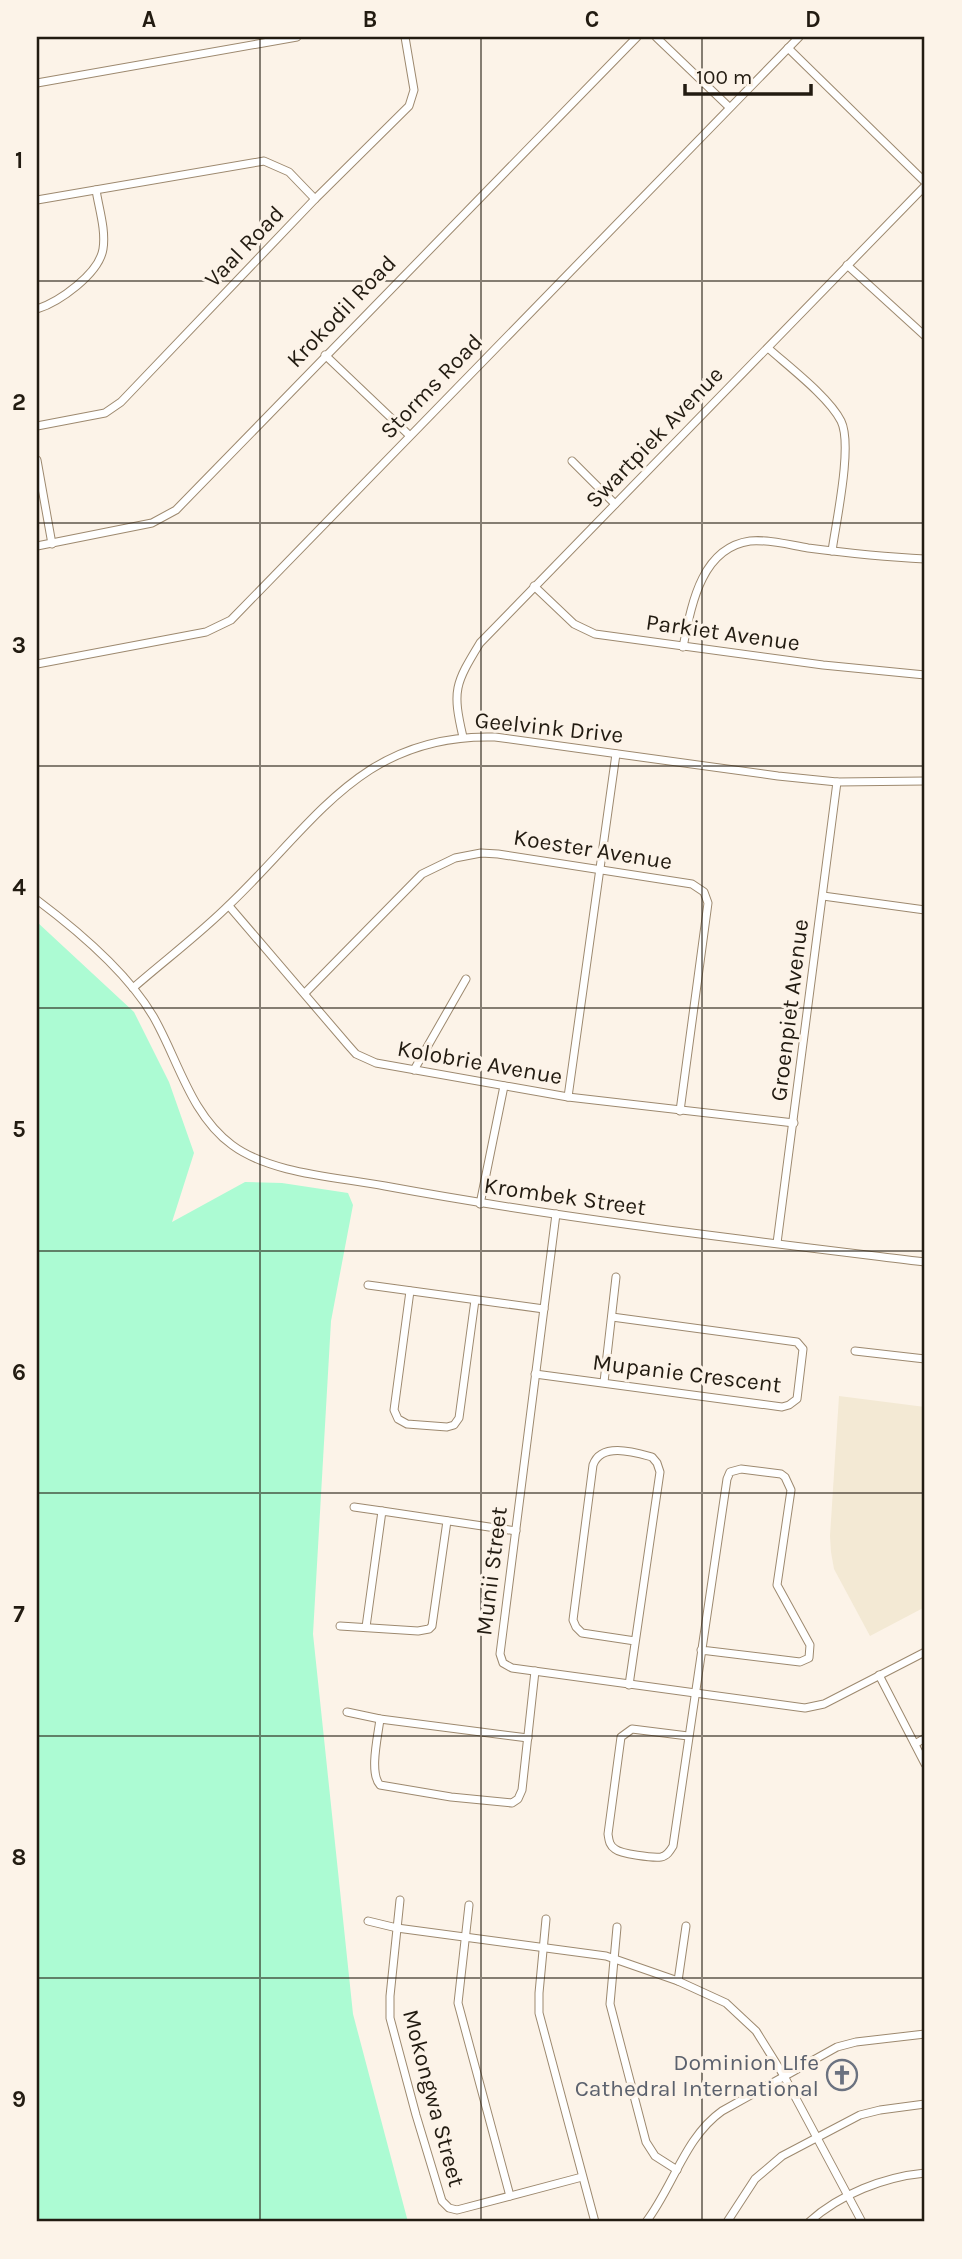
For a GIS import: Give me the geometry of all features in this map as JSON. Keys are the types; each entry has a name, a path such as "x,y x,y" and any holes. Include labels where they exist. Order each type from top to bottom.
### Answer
{"street":[{"path":"37,83 297,37"},
{"name":"Vaal Road","path":"37,426 79,419 113,408 411,102 414,90 405,37"},
{"name":"Krokodil Road","path":"37,546 142,526 168,515 184,502 637,37"},
{"path":"656,37 729,107"},
{"name":"Storms Road","path":"37,664 206,632 223,625 278,572 799,37"},
{"path":"788,48 925,184"},
{"path":"37,200 264,161 289,172 315,199"},
{"name":"Swartpiek Avenue","path":"463,737 456,693 461,676 480,643 925,184"},
{"path":"37,309 58,301 101,256 104,237 96,190"},
{"path":"847,265 925,336"},
{"path":"768,348 823,398 843,425 846,447 832,551"},
{"path":"325,355 409,435"},
{"path":"37,460 52,544"},
{"path":"572,460 615,504"},
{"path":"683,647 695,592 712,565 738,544 752,541 925,559"},
{"name":"Parkiet Avenue","path":"534,586 574,624 588,632 823,665 925,675"},
{"name":"Geelvink Drive","path":"133,988 229,906 338,793 362,773 408,749 463,737 512,738 778,776 837,782 925,781"},
{"path":"568,1097 616,754"},
{"name":"Groenpiet Avenue","path":"777,1243 837,782"},
{"name":"Koester Avenue","path":"305,993 412,883 444,861 481,853 599,868 692,884 700,889 707,899 680,1111"},
{"path":"823,896 925,910"},
{"name":"Krombek Street","path":"37,900 79,934 133,988 152,1016 194,1100 212,1127 242,1151 274,1164 481,1204 925,1262"},
{"name":"Kolobrie Avenue","path":"229,906 356,1054 376,1063 568,1097 794,1123"},
{"path":"414,1070 466,979"},
{"path":"481,1204 504,1086"},
{"name":"Munii Street","path":"556,1214 501,1660 508,1667 805,1708 835,1699 925,1652"},
{"path":"604,1382 616,1277"},
{"path":"368,1285 544,1309"},
{"path":"410,1291 394,1410 398,1419 407,1424 447,1427 454,1425 459,1419 475,1300"},
{"name":"Mupanie Crescent","path":"535,1374 782,1407 793,1403 799,1393 803,1349 797,1342 612,1317"},
{"path":"855,1350 925,1359"},
{"path":"629,1685 659,1468 649,1456 610,1450 601,1452 593,1465 573,1620 582,1633 635,1641"},
{"path":"688,1736 632,1729 621,1737 608,1833 610,1844 615,1849 624,1853 659,1857 672,1849 688,1736 695,1694 701,1650 728,1475 741,1469 780,1474 785,1477 791,1490 777,1584 810,1645 811,1653 804,1662 701,1650"},
{"path":"354,1507 516,1531"},
{"path":"366,1627 382,1511"},
{"path":"340,1626 418,1631 429,1629 432,1626 447,1521"},
{"path":"380,1719 374,1771 378,1783 388,1788 451,1797 504,1803 516,1801 522,1790 535,1671"},
{"path":"879,1675 925,1764"},
{"path":"346,1712 380,1719 528,1738"},
{"path":"915,1744 925,1738"},
{"name":"Mokongwa Street","path":"400,1900 390,2018 445,2206 457,2210 582,2177"},
{"path":"469,1905 458,2003 510,2196"},
{"path":"546,1919 539,2013 595,2222"},
{"path":"368,1920 397,1928 583,1951 614,1959 715,1996 742,2015 756,2031 784,2076 862,2222"},
{"path":"678,1981 686,1926"},
{"path":"617,1927 610,2004 643,2132 655,2156 677,2170"},
{"path":"646,2222 712,2118 814,2058 845,2044 925,2034"},
{"path":"727,2222 741,2198 764,2169 782,2156 871,2112 925,2104"},
{"path":"809,2222 848,2197 885,2180 925,2173"}],"shaded area":[{"path":"839,1396 925,1407 925,1607 870,1636 834,1569 831,1552"}],"green space":[{"path":"37,922 134,1012 169,1082 194,1153 172,1222 245,1182 282,1183 348,1193 353,1205 331,1321 313,1634 353,2014 408,2222 37,2222"}],"place":[{"name":"Dominion LIfe Cathedral International","path":"842,2075"}]}
